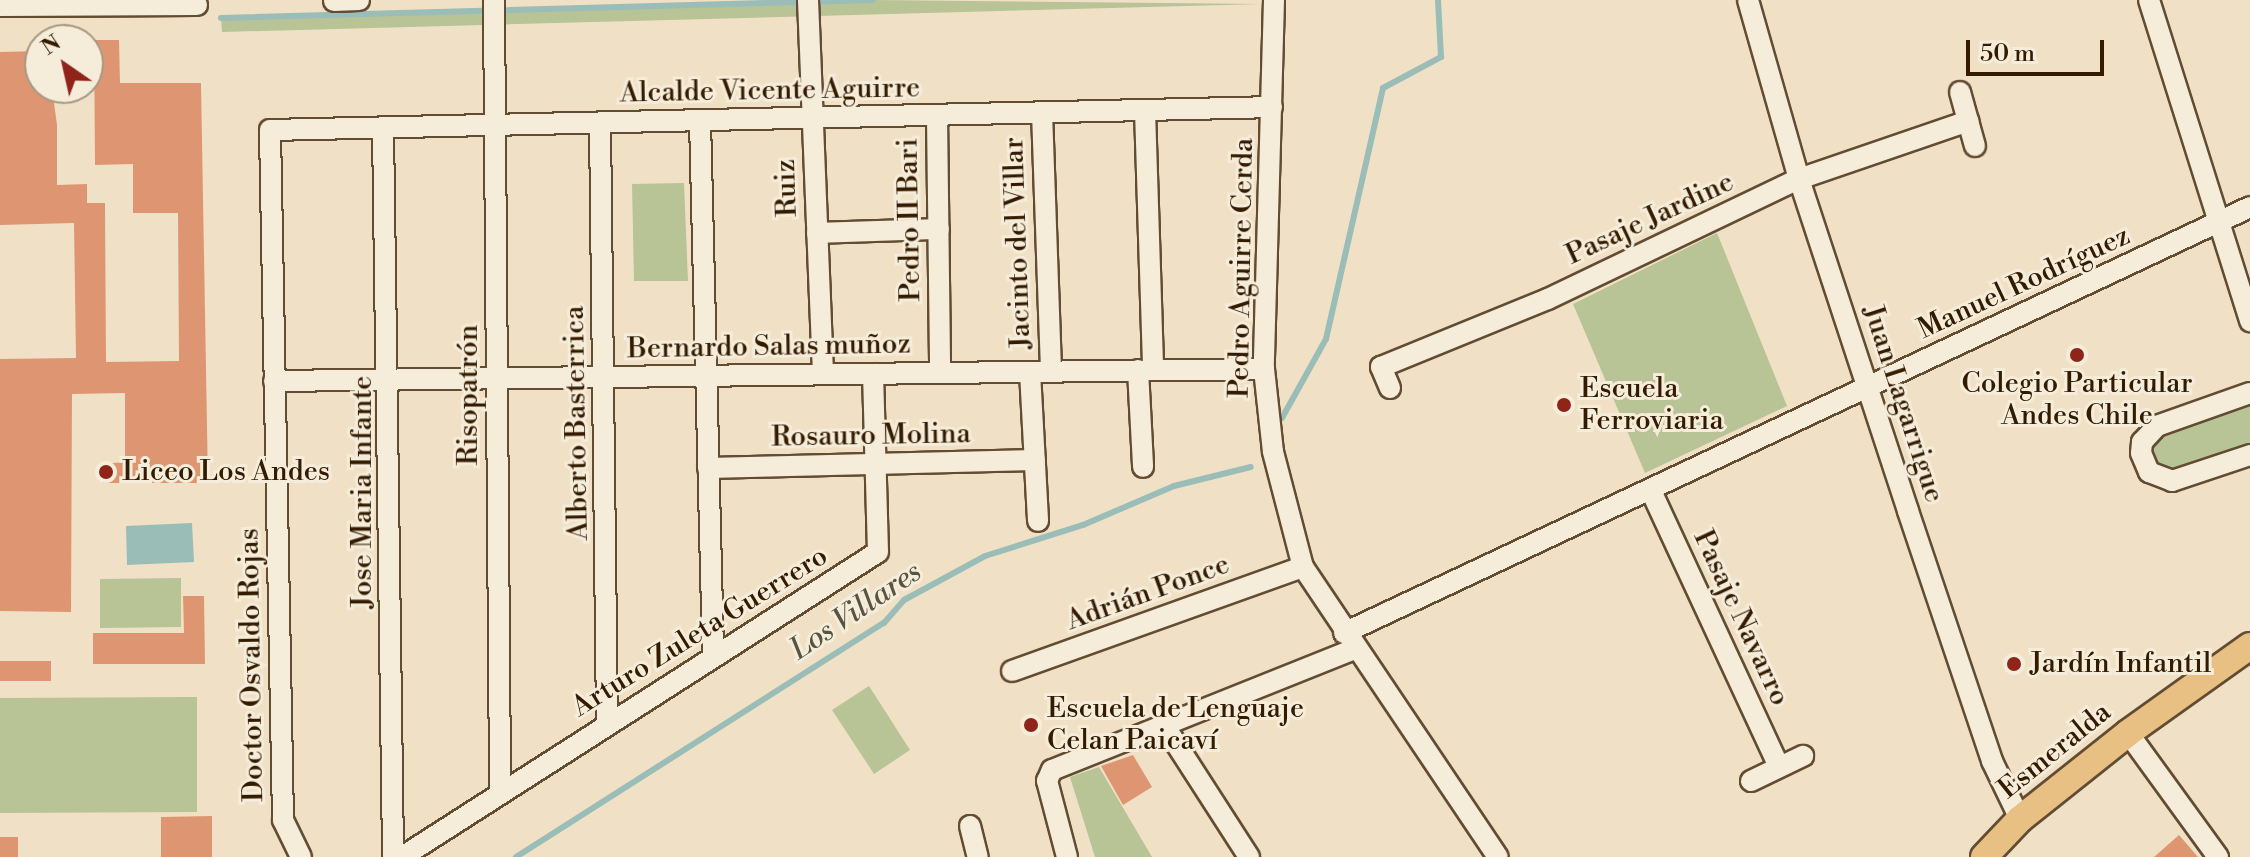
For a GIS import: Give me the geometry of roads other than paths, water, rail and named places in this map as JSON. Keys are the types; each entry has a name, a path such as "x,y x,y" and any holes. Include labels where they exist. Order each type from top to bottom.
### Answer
{"main road":[{"name":"Esmeralda","path":"1984,857 2020,819 2128,733 2250,646"}],"street":[{"path":"334,1 359,0"},
{"name":"Risopatrón","path":"494,0 500,790"},
{"name":"Ruiz","path":"808,0 823,374"},
{"name":"Pedro Aguirre Cerda","path":"1274,0 1264,369 1273,452 1303,567 1349,641 1498,857"},
{"name":"Juan Lagarrigue","path":"1748,0 1799,179 1992,761 2020,819"},
{"path":"2149,0 2250,321"},
{"path":"0,6 197,5"},
{"path":"1960,92 1975,146"},
{"name":"Alcalde Vicente Aguirre","path":"270,130 1272,107"},
{"path":"1143,467 1146,370 1145,110"},
{"name":"Jacinto del Villar","path":"1038,521 1035,460 1040,371 1042,112"},
{"name":"Pedro II Bari","path":"937,115 940,373"},
{"path":"700,120 713,653"},
{"name":"Pasaje Jardine","path":"1390,388 1381,367 1548,299 1799,179 1968,121"},
{"name":"Alberto Basterrica","path":"600,123 606,377 607,724"},
{"name":"Jose Maria Infante","path":"383,128 391,380 393,857"},
{"name":"Doctor Osvaldo Rojas","path":"270,130 283,820 301,857"},
{"name":"Manuel Rodríguez","path":"1067,857 1047,781 1066,761 1164,725 1349,641 1869,387 2250,207"},
{"path":"817,233 939,229"},
{"name":"Bernardo Salas muñoz","path":"274,381 1264,369"},
{"name":"Arturo Zuleta Guerrero","path":"402,857 713,653 878,552 878,465 873,374"},
{"path":"2250,393 2157,426 2142,442 2141,453 2149,472 2172,481 2250,455"},
{"name":"Rosauro Molina","path":"708,468 1035,460"},
{"name":"Pasaje Navarro","path":"1652,493 1779,767"},
{"name":"Adrián Ponce","path":"1012,671 1303,567"},
{"path":"1164,725 1249,857"},
{"path":"2128,733 2218,857"},
{"path":"1751,781 1803,756"},
{"path":"970,826 978,857"}],"water":[{"path":"192,523 194,562 127,565 126,526"}],"waterway":[{"path":"221,18 873,0"},
{"path":"1282,418 1326,339 1383,88 1441,57 1438,0"},
{"name":"Los Villares","path":"516,857 884,623 904,600 985,556 1083,525 1174,486 1251,467"}],"place":[{"name":"Colegio Particular Andes Chile","path":"2077,355"},
{"name":"Escuela Ferroviaria","path":"1564,405"},
{"name":"Liceo Los Andes","path":"106,472"},
{"name":"Jardín Infantil","path":"2014,664"},
{"name":"Escuela de Lenguaje Celan Paicaví","path":"1031,725"}]}
